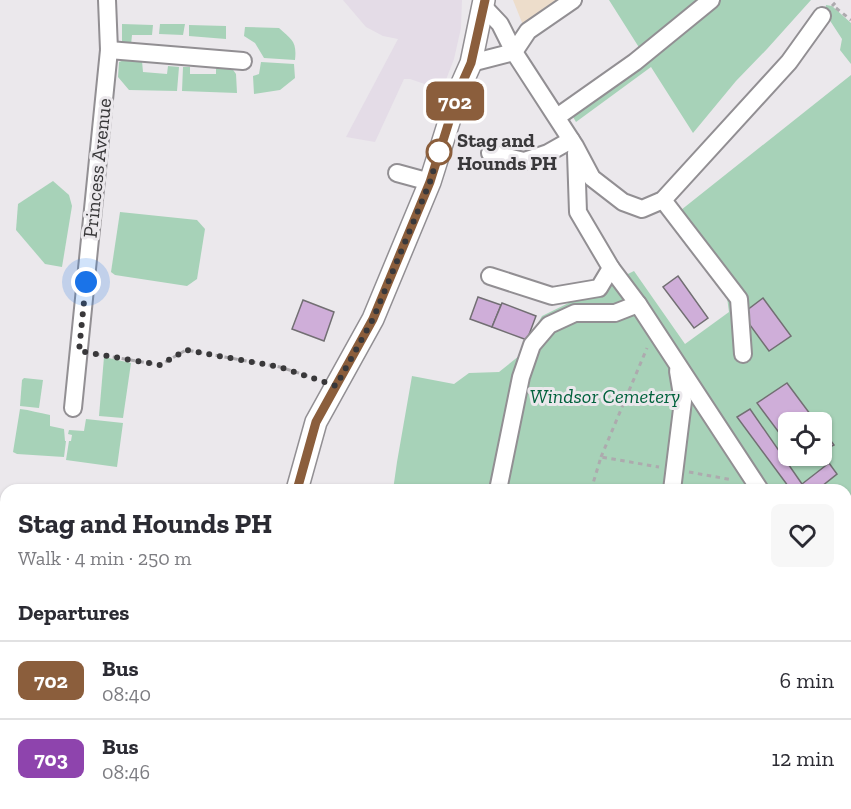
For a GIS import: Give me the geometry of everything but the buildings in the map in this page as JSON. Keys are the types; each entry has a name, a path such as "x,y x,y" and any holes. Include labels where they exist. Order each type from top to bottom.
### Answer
{"main road":[{"path":"299,484 316,422 373,319 430,182 459,90 471,63 484,3"}],"street":[{"name":"Princess Avenue","path":"73,408 109,50 107,0"},
{"path":"471,63 514,52 528,32 573,0"},
{"path":"557,117 635,62 711,0"},
{"path":"484,3 500,24 514,52 557,117 592,178 623,202 642,209 663,200 789,62 828,10"},
{"path":"109,50 243,61"},
{"path":"490,153 524,161 573,143"},
{"path":"573,143 578,212 611,268 638,304 756,484"},
{"path":"397,173 430,182"},
{"path":"663,200 739,299 742,354"},
{"path":"490,276 552,296 599,288 611,268"},
{"path":"499,484 521,377 532,345 549,325 575,314 615,313 638,304"},
{"path":"673,484 682,401 678,367"}],"path":[{"path":"828,10 851,20"},
{"path":"593,484 601,457 651,339 653,328"},
{"path":"79,351 160,365 186,350 280,367 336,386"},
{"path":"601,457 675,469 744,484"}],"shaded area":[{"path":"343,0 462,0 461,28 454,59 442,90 404,79 375,142 346,137 398,39 383,36 366,27"},
{"path":"513,0 556,0 555,8 525,30"}],"green space":[{"path":"609,0 811,0 736,81 693,133 651,67 576,122 565,103 640,49"},
{"path":"826,5 832,6 851,23 851,64 840,50 842,39 825,13"},
{"path":"122,24 153,25 152,35 132,35 131,45 122,44"},
{"path":"160,24 185,24 183,35 159,34"},
{"path":"189,25 226,26 226,39 189,36"},
{"path":"245,27 279,28 293,41 295,60 264,58 255,43 244,36"},
{"path":"127,59 142,61 143,72 167,74 168,66 179,67 177,91 129,90 118,77 119,62"},
{"path":"261,62 294,64 295,78 280,90 254,94 253,76 259,74"},
{"path":"216,66 231,67 236,74 237,93 182,91 183,67 190,67 190,74 216,74"},
{"name":"Windsor Cemetery","path":"851,75 851,484 394,484 412,376 454,384 469,373 499,372 519,356 542,316 634,271 685,344 729,312 726,290 671,218"},
{"path":"53,181 69,195 72,206 62,267 45,264 16,230 18,204"},
{"path":"120,212 197,220 205,229 197,279 187,286 115,275 111,272"},
{"path":"104,357 131,363 123,418 99,416"},
{"path":"24,378 43,380 39,408 20,406"},
{"path":"20,409 50,415 50,426 64,429 66,441 64,457 13,452"},
{"path":"86,419 123,423 117,467 66,460 72,435 68,434 69,430 84,431"}],"bus line":[{"name":"702","path":"299,484 316,422 373,319 430,182 459,90 471,63 485,0"}],"place":[{"name":"Stag and Hounds PH","path":"439,152"}],"route":[{"path":"86,282 79,351 160,365 186,350 280,367 336,386 373,319 430,182 441,145 439,152"}]}
